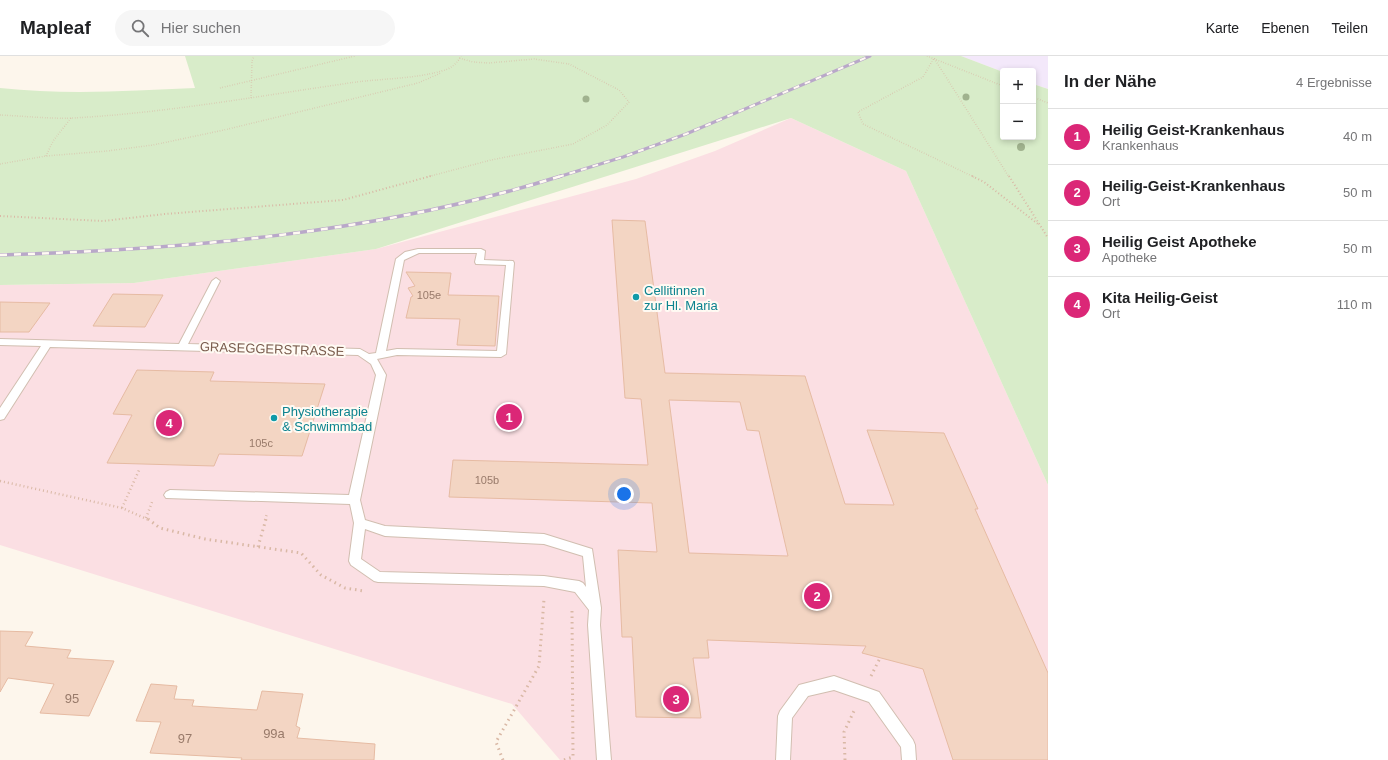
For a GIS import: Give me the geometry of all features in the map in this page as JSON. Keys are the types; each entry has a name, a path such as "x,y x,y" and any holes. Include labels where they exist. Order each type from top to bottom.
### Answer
{"lane":[{"path":"369,358 397,352 501,354 510,263 479,262 481,251 418,252 408,254 400,259 380,355"},
{"path":"182,346 216,281"},
{"name":"GRASEGGERSTRASSE","path":"0,342 360,352 369,358"},
{"path":"0,416 48,343"},
{"path":"369,358 375,362 381,375 354,500 360,523 355,561 378,577 544,582 579,587 595,608"},
{"path":"170,494 354,500"},
{"path":"360,523 385,531 544,539 588,553 595,608 594,625 604,760"},
{"path":"783,760 785,716 804,690 834,683 874,697 908,744 909,760"}],"path":[{"path":"251,98 250,80 254,56"},
{"path":"220,88 355,56"},
{"path":"927,56 1000,85"},
{"path":"0,164 46,156 107,151 153,145 224,130 418,83 453,66 460,57 473,62 489,63 534,59 569,64 619,90 629,102 607,125 573,144 491,160 343,200 165,214 103,221 0,216"},
{"path":"934,58 1048,238"},
{"path":"934,58 923,77 858,112 863,124 984,182 1038,224"},
{"path":"0,115 71,118 157,112 354,82 402,78 444,71"},
{"path":"1036,98 1048,103"},
{"path":"46,156 51,144 71,118"},
{"path":"122,508 140,468"},
{"path":"0,481 122,508 146,518 160,528 205,539 301,553 321,575 345,588 366,592"},
{"path":"258,547 271,497"},
{"path":"503,760 496,742 539,666 544,582"},
{"path":"536,599 550,599"},
{"path":"564,760 573,757 572,608"}],"shaded area":[{"path":"961,56 1048,56 1048,89 1036,85 1036,68 1000,68 1000,71"},
{"path":"791,118 906,171 1048,485 1048,760 560,760 512,704 0,545 0,285 134,283 376,249 636,179 715,151"}],"green space":[{"path":"185,56 961,56 1000,71 1000,140 1036,140 1036,85 1048,89 1048,485 906,171 791,118 376,249 134,283 0,285 0,88 73,92 195,88"}],"building":[{"path":"612,220 645,221 665,373 805,376 845,504 894,505 867,430 944,433 978,509 975,509 1048,673 1048,760 953,760 923,669 862,653 866,646 707,640 709,658 693,658 701,718 636,717 632,637 622,637 618,550 657,552 652,503 449,497 453,460 648,465 641,399 625,398","holes":["669,400 740,402 747,430 759,431 788,556 689,553"]},
{"path":"406,272 451,273 448,295 499,296 495,346 457,345 460,319 406,318 411,297 413,296 408,288 415,286"},
{"path":"113,294 163,295 145,327 93,326"},
{"path":"0,302 50,303 29,332 0,332"},
{"path":"137,370 214,372 210,381 325,384 302,456 219,454 214,466 107,463 132,415 113,414"},
{"path":"0,631 33,632 25,646 71,650 67,658 114,661 89,716 40,713 54,684 8,678 0,692"},
{"path":"151,684 177,686 174,699 194,700 192,706 257,710 262,691 303,694 296,726 300,728 297,738 375,744 374,760 241,760 242,758 150,753 161,722 136,721"}],"railway":[{"path":"558,177 623,157 686,134 870,56"},
{"path":"0,255 142,248 284,235 424,212 493,196 561,176"}],"place":[{"name":"Cellitinnen zur Hl. Maria","path":"636,297"},
{"name":"Heilig Geist-Krankenhaus","path":"509,417"},
{"name":"Physiotherapie & Schwimmbad","path":"274,418"},
{"name":"Kita Heilig-Geist","path":"169,423"},
{"name":"Heilig-Geist-Krankenhaus","path":"817,596"},
{"name":"Heilig Geist Apotheke","path":"676,699"}]}
